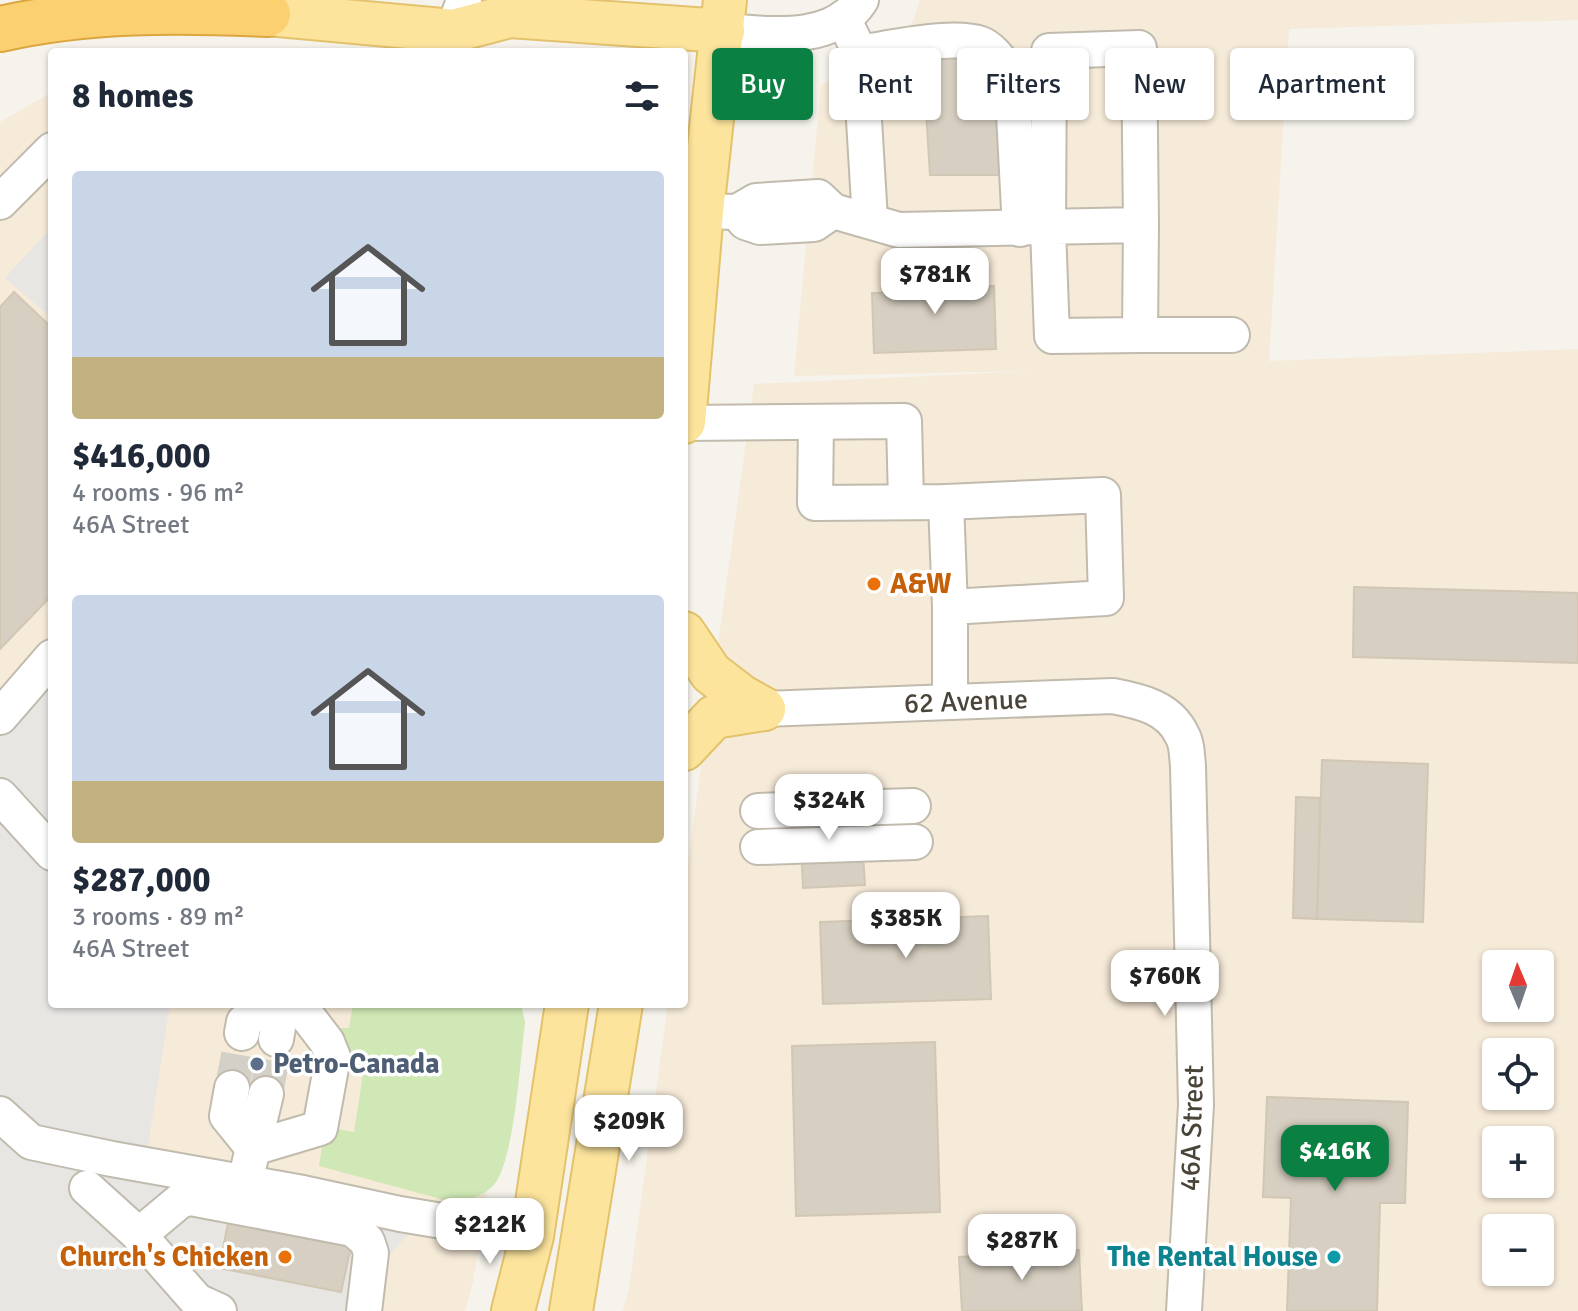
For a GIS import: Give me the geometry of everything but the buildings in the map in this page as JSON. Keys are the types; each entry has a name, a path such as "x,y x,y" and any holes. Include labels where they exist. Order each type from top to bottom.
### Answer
{"highway":[{"path":"0,29 73,16 126,11 263,7"}],"main road":[{"path":"263,7 451,28 510,16 663,26 724,16 720,212 688,400"},
{"path":"688,639 711,673 764,709"},
{"path":"688,740 699,717 764,709"},
{"path":"513,1311 532,1236 566,1008"},
{"path":"571,1311 620,1008"}],"street":[{"path":"724,16 764,34 803,33 832,26 852,9"},
{"path":"852,9 859,48"},
{"path":"886,48 907,44 983,44 1012,75 1052,336 1232,335"},
{"path":"1034,229 1049,51 1139,48 1140,335"},
{"path":"864,120 870,220"},
{"path":"0,202 48,154"},
{"path":"720,212 760,227 814,224 833,211 899,230 1141,225"},
{"path":"688,423 904,421 906,501"},
{"path":"816,422 815,503 946,502 1103,495 1106,598 950,607"},
{"path":"946,502 950,702"},
{"path":"0,717 48,662"},
{"name":"62 Avenue","path":"764,709 1113,696 1144,701 1164,713"},
{"name":"46A Street","path":"1164,713 1182,735 1188,766 1196,1105 1184,1311"},
{"path":"0,796 48,849"},
{"path":"758,811 913,806"},
{"path":"758,847 915,842"},
{"path":"242,1033 244,1022 260,1008"},
{"path":"276,1039 281,1008"},
{"path":"253,1148 320,1128 333,1057 327,1042 301,1008"},
{"path":"232,1088 227,1116 253,1148"},
{"path":"245,1182 266,1094"},
{"path":"0,1114 31,1142 400,1214 532,1236"},
{"path":"87,1188 139,1235 197,1301 219,1311"},
{"path":"139,1235 181,1200 191,1198 353,1229 367,1241 371,1253 364,1311"}],"shaded area":[{"path":"920,0 1578,0 1578,20 1289,29 1288,48 1230,48 1230,120 1284,120 1269,361 1578,349 1578,1311 623,1311 629,1289 667,1008 688,1008 688,862 754,384 1036,371 794,376 821,85 829,81 829,120 941,120 941,48 888,48 899,41 913,21"},
{"path":"48,94 48,1008 515,1008 473,1282 465,1311 0,1311 0,122"},
{"path":"48,231 48,315 5,278"},
{"path":"48,637 48,1008 169,1008 148,1146 428,1213 357,1289 370,1311 0,1311 0,689"}],"green space":[{"path":"352,1008 522,1008 525,1022 508,1150 496,1182 487,1191 470,1199 452,1202 319,1166 325,1127 354,1132 366,1055 339,1049 341,1028 349,1028"}],"tunnel":[{"path":"232,1088 242,1033"},
{"path":"266,1094 276,1039"}],"place":[{"name":"A&W","path":"874,584"},
{"name":"Petro-Canada","path":"257,1064"},
{"name":"Church's Chicken","path":"285,1257"},
{"name":"The Rental House","path":"1334,1257"}]}
